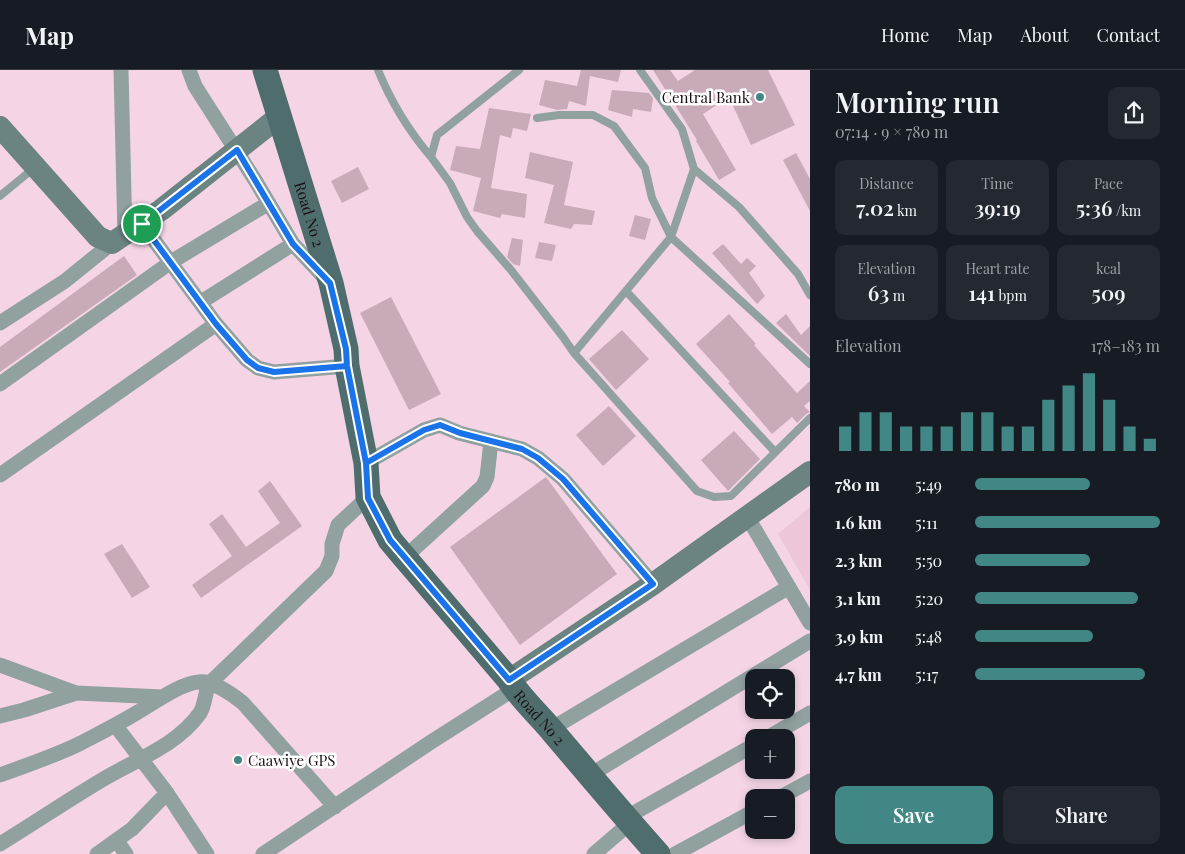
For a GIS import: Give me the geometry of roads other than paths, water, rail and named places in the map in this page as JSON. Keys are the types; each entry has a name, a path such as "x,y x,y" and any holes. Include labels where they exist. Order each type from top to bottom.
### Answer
{"main road":[{"name":"Road No 2","path":"265,70 330,283 346,349 347,366 366,463 368,498 390,540 404,558 658,854"}],"street":[{"path":"121,70 126,234"},
{"path":"189,70 195,86 237,150 293,244 330,283"},
{"path":"0,322 65,280 280,116"},
{"path":"0,127 98,237 126,234 171,262 216,324 247,360 258,368 274,372 347,366"},
{"path":"0,384 171,262 269,203"},
{"path":"201,302 293,244"},
{"path":"0,475 216,324"},
{"path":"366,463 424,430 440,425 460,433 522,449 538,458 563,479 653,584"},
{"path":"404,558 483,486 487,477 491,441"},
{"path":"263,854 431,742 810,472"},
{"path":"0,844 108,777 164,747 190,725 202,710 205,692 209,684 326,571 332,556 332,544 338,525 368,498"},
{"path":"748,518 810,623"},
{"path":"551,729 789,587"},
{"path":"590,775 810,641"},
{"path":"0,665 76,693 163,697"},
{"path":"0,776 54,756 115,725 163,697 197,682 209,684 229,692 243,702 334,807"},
{"path":"0,716 76,693"},
{"path":"782,729 810,713"},
{"path":"115,725 168,793 207,854"},
{"path":"594,854 627,820 745,750"},
{"path":"795,789 810,781"},
{"path":"97,854 117,841 144,818 168,793"},
{"path":"675,854 745,816"},
{"path":"117,841 126,854"}],"lane":[{"path":"378,70 394,104 414,137 450,184 477,231 511,270 574,353 697,491 714,498 731,496 810,418"},
{"path":"431,157 437,135 519,70"},
{"path":"640,70 682,128 694,169 738,207 798,274 810,295"},
{"path":"537,118 593,115 614,126 645,168 652,198 672,237 810,364"},
{"path":"0,196 35,166"},
{"path":"574,353 672,237 694,169"},
{"path":"626,291 776,452"}],"place":[{"name":"Central Bank","path":"760,97"},
{"name":"Caawiye GPS","path":"238,760"}]}
